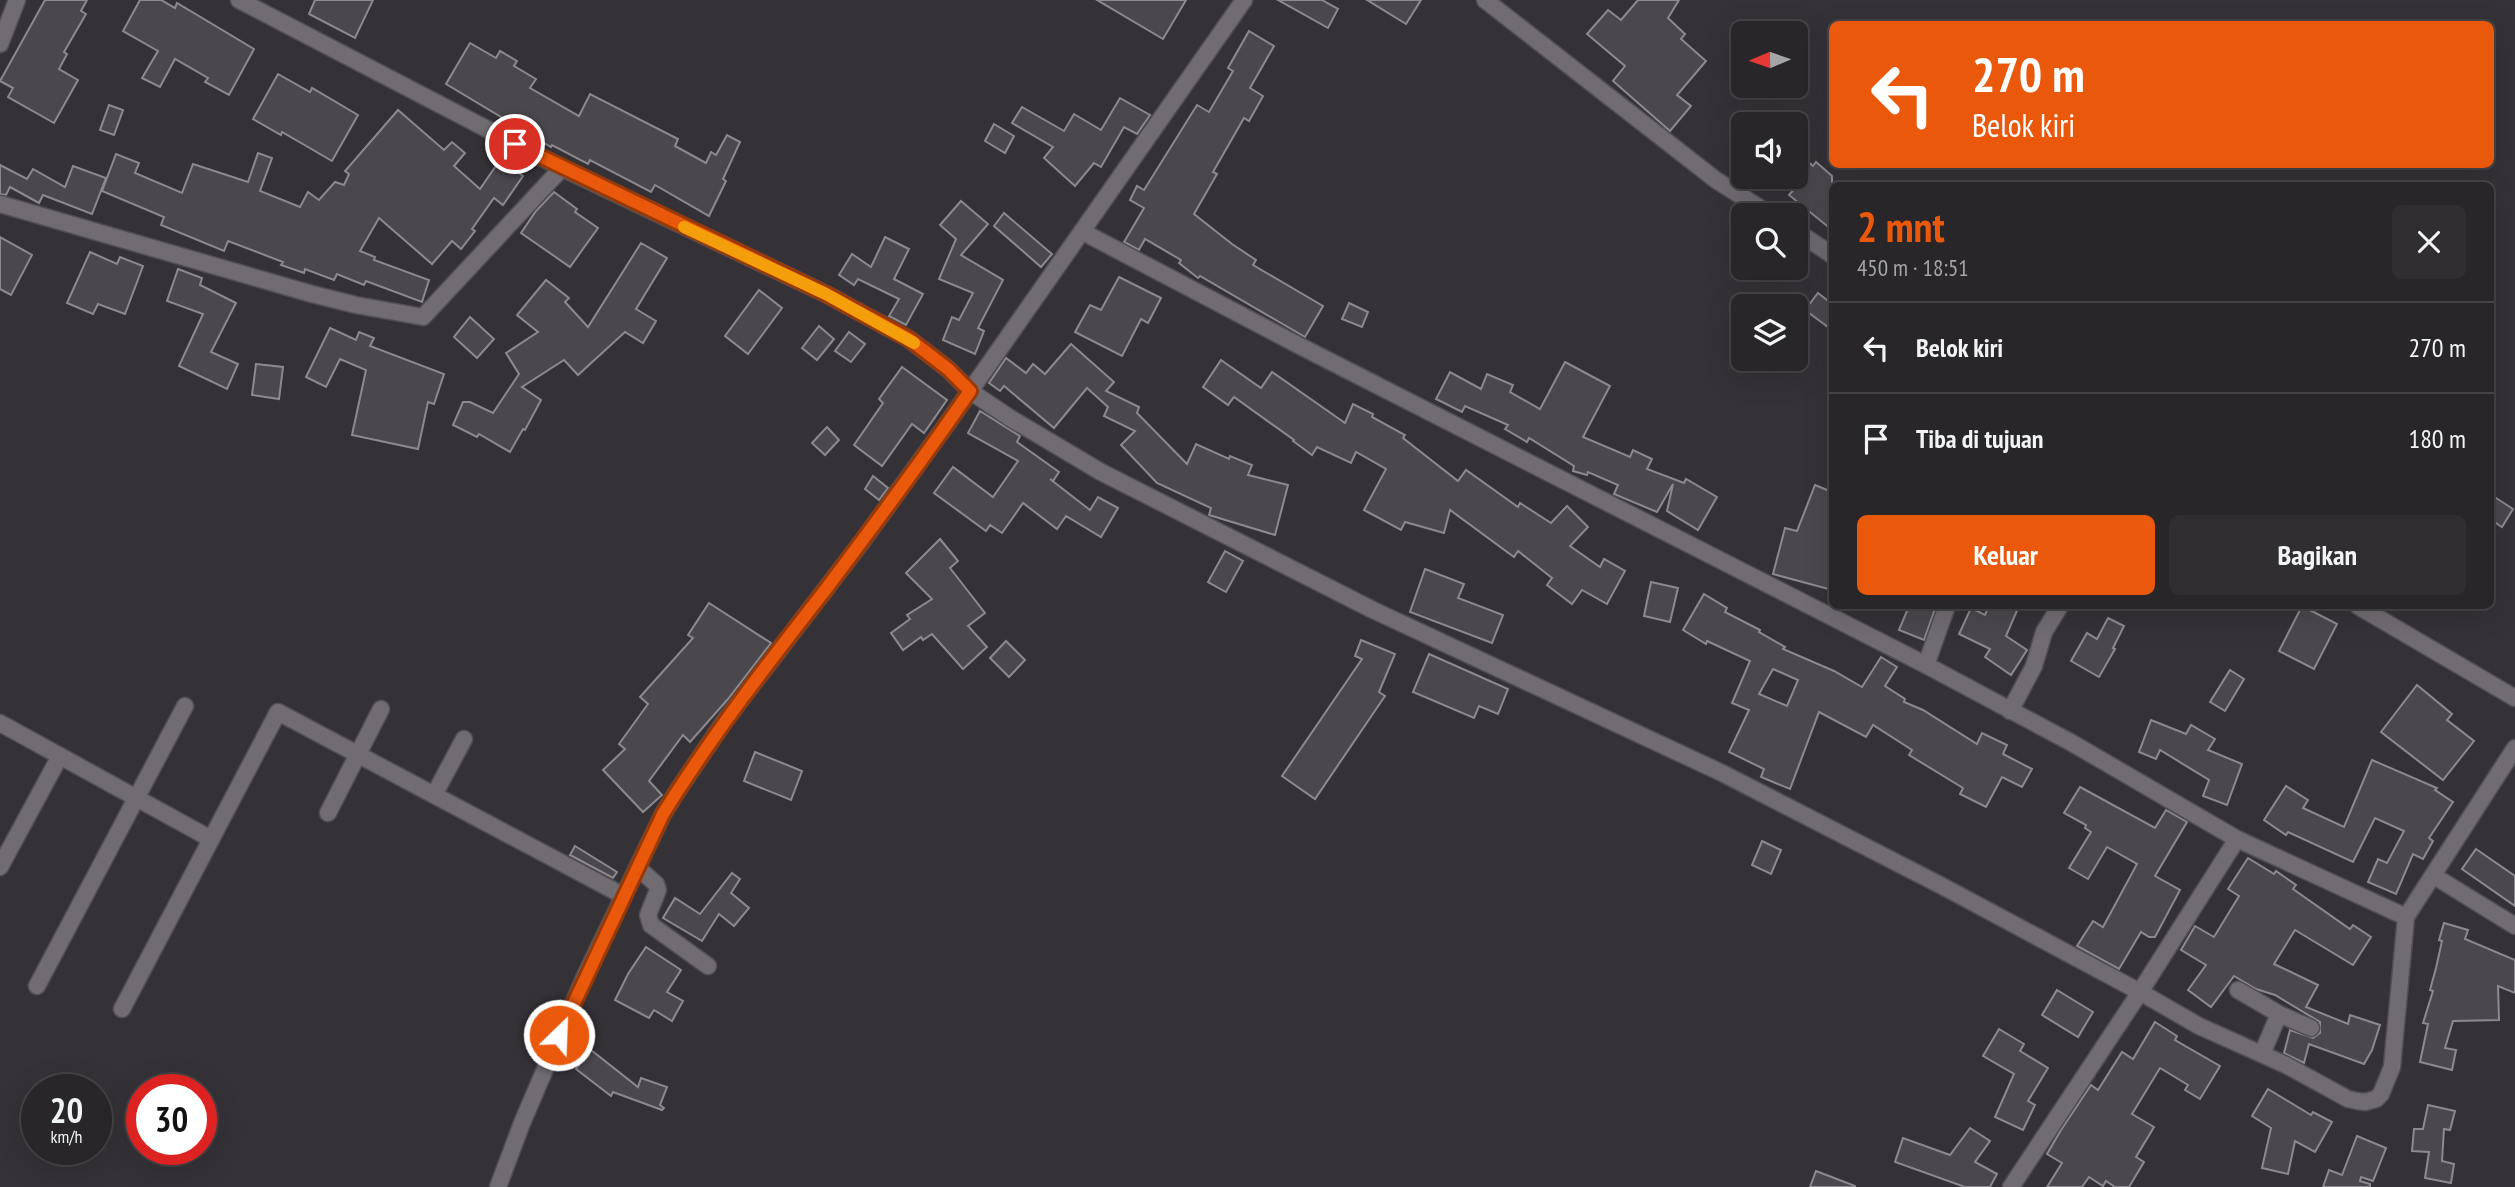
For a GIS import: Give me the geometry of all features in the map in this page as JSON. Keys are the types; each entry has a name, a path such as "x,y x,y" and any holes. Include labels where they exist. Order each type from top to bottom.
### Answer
{"street":[{"path":"0,44 17,0"},
{"path":"239,0 562,168 826,294 909,339 948,369 970,391 1101,472 1373,610 1722,773 1944,887 2199,1026 2305,1073 2348,1099 2365,1102 2376,1099 2388,1083 2392,1067 2406,918 2515,748"},
{"path":"498,1187 551,1054 663,814 726,719 861,543 970,391 1244,0"},
{"path":"1485,0 1697,165 1753,203"},
{"path":"0,204 312,294 423,317 562,168"},
{"path":"1083,232 1926,666 2072,743 2237,839 2406,918"},
{"path":"1808,239 1829,253"},
{"path":"1926,666 1946,609"},
{"path":"2010,711 2034,666 2044,632 2058,609"},
{"path":"2363,609 2515,698"},
{"path":"37,986 185,706"},
{"path":"328,813 380,709"},
{"path":"122,1009 278,712 624,896"},
{"path":"0,723 211,839"},
{"path":"434,795 464,739"},
{"path":"0,867 60,756"},
{"path":"2011,1187 2237,839"},
{"path":"638,868 656,884 658,890 648,915 651,925 708,966"},
{"path":"2434,876 2515,926"},
{"path":"2238,990 2279,1014 2311,1028"},
{"path":"2262,1054 2279,1014"}],"building":[{"path":"45,0 87,0 81,11 86,14 64,52 67,54 59,69 78,80 54,123 8,97 13,88 0,81"},
{"path":"140,0 161,0 175,8 177,3 254,49 229,95 205,82 208,78 175,59 160,87 142,78 158,51 123,31"},
{"path":"315,0 373,0 355,38 309,14"},
{"path":"1097,0 1186,0 1163,39"},
{"path":"1278,0 1322,0 1338,9 1328,28"},
{"path":"1367,0 1421,0 1406,24"},
{"path":"1638,0 1679,0 1668,18 1685,34 1681,39 1706,61 1677,95 1691,106 1670,131 1613,81 1625,66 1587,34 1608,10 1621,20"},
{"path":"1249,31 1274,46 1250,88 1263,96 1249,121 1244,118 1213,172 1217,174 1194,214 1256,260 1253,265 1323,306 1305,337 1200,276 1198,278 1179,263 1181,260 1145,239 1139,250 1124,242 1144,208 1130,200 1137,186 1144,190 1197,105 1209,112 1233,71 1228,68"},
{"path":"470,43 496,58 500,51 517,61 514,66 536,79 530,88 579,116 590,94 678,139 675,146 706,163 711,152 716,155 727,135 740,142 723,179 726,181 709,216 655,185 651,192 590,160 588,164 552,145 551,147 446,84"},
{"path":"278,74 310,92 312,88 358,115 332,161 282,132 281,135 253,119"},
{"path":"1120,98 1150,115 1137,134 1124,127 1101,167 1094,163 1075,186 1044,158 1053,147 1012,123 1022,107 1064,131 1074,114 1101,130"},
{"path":"109,105 123,110 114,135 100,130"},
{"path":"398,110 444,150 452,142 465,153 454,166 480,189 500,160 523,176 503,205 494,198 461,249 452,241 432,264 379,218 360,251 375,257 374,260 429,280 422,302 366,281 364,285 337,274 334,280 305,269 304,273 228,241 224,251 161,225 164,217 102,191 116,154 139,163 135,173 182,193 193,164 248,182 258,153 272,158 260,191 300,207 308,192 319,200 335,182 344,185 349,174 345,171"},
{"path":"994,124 1014,136 1005,153 985,141"},
{"path":"1808,162 1813,166 1816,162 1832,176 1832,182 1829,182 1829,228 1808,210 1808,203 1799,203 1789,195 1794,189 1808,189"},
{"path":"0,165 27,179 33,169 65,187 73,166 106,178 92,214 43,195 39,203 10,187 6,195 0,194"},
{"path":"554,192 577,209 575,212 598,228 570,267 521,233 536,211"},
{"path":"961,201 988,224 961,255 1003,280 978,328 984,331 975,354 943,340 952,317 959,320 973,293 939,279 956,239 940,225"},
{"path":"1004,213 1052,254 1041,267 994,226"},
{"path":"0,237 32,255 11,295 0,289"},
{"path":"885,237 909,249 894,279 923,294 906,325 889,316 899,299 858,279 854,285 839,275 852,254 871,267"},
{"path":"641,243 667,258 636,309 656,321 643,343 625,332 578,375 564,360 522,387 541,400 510,452 479,434 477,437 453,425 463,402 470,402 493,413 519,374 506,353 538,332 517,315 546,280 569,298 565,302 588,327"},
{"path":"90,252 117,264 120,257 143,266 125,314 98,304 93,314 67,303"},
{"path":"178,269 202,278 200,285 236,303 211,352 238,364 227,389 179,366 203,314 167,301"},
{"path":"1119,277 1161,298 1148,323 1141,319 1122,356 1075,332 1090,305 1101,310"},
{"path":"759,290 782,308 748,354 725,336"},
{"path":"1818,293 1829,302 1829,328 1808,312 1808,306"},
{"path":"1349,303 1368,312 1362,327 1342,319"},
{"path":"470,317 494,339 477,358 454,337"},
{"path":"819,326 834,339 817,360 802,348"},
{"path":"330,328 356,340 359,332 374,338 370,346 444,374 434,404 428,402 418,449 352,435 366,370 340,359 326,387 306,377"},
{"path":"849,332 865,344 851,362 835,351"},
{"path":"1071,344 1114,382 1106,391 1139,407 1137,413 1187,464 1196,444 1229,459 1230,456 1252,465 1248,475 1288,485 1275,535 1209,515 1211,508 1157,483 1121,445 1135,431 1104,416 1108,407 1087,388 1054,428 1004,386 1000,391 989,383 1006,358 1026,373 1033,364 1045,374"},
{"path":"1221,360 1261,388 1272,372 1345,423 1353,404 1405,435 1403,438 1458,481 1466,470 1518,507 1520,503 1551,523 1567,506 1588,527 1570,546 1600,567 1604,559 1625,571 1607,604 1582,590 1572,604 1547,585 1552,578 1518,551 1514,557 1450,510 1444,533 1405,522 1401,530 1364,510 1386,469 1356,452 1351,463 1317,447 1312,455 1234,397 1228,405 1203,387"},
{"path":"1565,362 1610,386 1583,437 1630,457 1633,450 1652,459 1647,469 1684,483 1686,479 1717,497 1698,530 1667,511 1673,484 1657,512 1614,494 1618,485 1588,472 1587,475 1573,471 1574,466 1529,438 1527,442 1505,429 1508,425 1465,406 1462,412 1436,399 1450,372 1481,389 1487,374 1513,385 1510,392 1540,409"},
{"path":"256,364 283,367 279,399 252,395"},
{"path":"902,367 947,400 924,433 912,424 882,466 854,445 883,403 879,399"},
{"path":"980,411 1020,436 1017,442 1059,472 1053,481 1050,479 1090,510 1098,497 1118,508 1101,537 1066,516 1057,529 1023,503 1002,533 990,525 986,531 934,493 953,467 993,497 1018,461 968,433"},
{"path":"827,427 839,440 825,455 812,443"},
{"path":"873,476 888,488 879,500 865,489"},
{"path":"1815,485 1829,491 1829,589 1773,574 1785,528 1797,531"},
{"path":"2494,497 2513,509 2502,527 2494,522"},
{"path":"940,539 958,561 950,568 985,613 968,626 987,647 963,669 932,634 923,640 921,637 903,650 891,633 910,619 907,615 932,599 906,573"},
{"path":"1225,551 1243,561 1226,592 1208,582"},
{"path":"1425,569 1464,584 1458,598 1503,615 1492,643 1410,612"},
{"path":"1651,582 1678,588 1670,622 1644,616"},
{"path":"1704,594 1727,608 1725,612 1785,647 1783,649 1834,671 1862,687 1881,657 1897,667 1885,686 1905,699 1904,702 1923,710 1977,744 1982,733 2007,745 2003,754 2032,769 2022,787 2002,777 1986,807 1960,794 1963,788 1909,755 1912,750 1873,725 1866,737 1819,712 1790,789 1761,777 1764,769 1729,752 1749,710 1732,703 1750,661 1707,641 1706,644 1683,630","holes":["1773,669 1798,680 1787,706 1759,694"]},
{"path":"709,603 771,643 728,699 690,742 683,735 649,781 662,795 643,812 603,770 625,749 619,744 648,704 640,697 693,638 688,635"},
{"path":"1908,609 1935,609 1924,640 1899,630"},
{"path":"1971,609 1985,615 1988,609 2018,609 2006,636 2027,650 2011,675 1985,657 1990,649 1959,634"},
{"path":"2300,609 2308,609 2337,624 2314,669 2279,651"},
{"path":"2108,618 2124,626 2099,677 2071,661 2087,633 2097,639"},
{"path":"1361,640 1395,654 1379,692 1385,696 1315,799 1282,776 1362,659 1355,656"},
{"path":"1006,641 1025,660 1009,677 990,658"},
{"path":"1429,654 1508,689 1498,714 1479,706 1474,718 1413,692"},
{"path":"2230,670 2244,679 2225,711 2210,702"},
{"path":"2417,685 2452,714 2447,720 2474,741 2443,780 2381,732"},
{"path":"2151,720 2186,734 2191,725 2215,739 2208,750 2242,764 2227,805 2203,796 2209,780 2160,750 2156,759 2139,752"},
{"path":"755,752 802,771 791,800 744,781"},
{"path":"2372,760 2437,788 2435,790 2453,802 2429,838 2433,841 2423,859 2413,854 2396,894 2368,882 2378,859 2387,863 2404,831 2375,818 2353,862 2288,832 2286,835 2264,820 2286,786 2308,800 2303,808 2344,827"},
{"path":"2080,787 2155,828 2166,810 2187,822 2155,876 2180,890 2155,937 2141,932 2119,969 2077,946 2093,921 2103,927 2137,864 2107,847 2088,879 2069,868 2091,832 2085,828 2086,825 2064,813"},
{"path":"1762,841 1781,850 1771,874 1752,865"},
{"path":"575,846 617,872 613,878 570,855"},
{"path":"2476,849 2515,876 2515,906 2462,869"},
{"path":"2248,858 2274,874 2276,871 2296,885 2293,889 2350,929 2353,925 2371,937 2353,965 2295,930 2274,964 2318,985 2306,1007 2348,1024 2350,1015 2380,1025 2364,1064 2309,1044 2304,1063 2284,1053 2290,1030 2313,1038 2320,1033 2320,1022 2275,995 2256,989 2234,976 2211,1007 2188,990 2206,965 2181,950 2195,926 2214,937 2239,896 2228,889"},
{"path":"732,873 740,879 731,893 749,908 734,926 719,914 702,941 663,918 675,898 700,914"},
{"path":"2444,923 2468,930 2465,939 2515,960 2515,993 2498,986 2499,1020 2453,1021 2445,1048 2456,1050 2452,1070 2420,1062 2428,1024 2423,1023 2433,991 2430,990"},
{"path":"646,947 681,970 667,992 683,1001 672,1021 654,1010 649,1018 615,1000"},
{"path":"2057,990 2093,1012 2078,1037 2042,1015"},
{"path":"2155,1022 2177,1036 2175,1040 2220,1066 2200,1099 2185,1090 2188,1085 2160,1068 2132,1114 2154,1127 2136,1157 2144,1162 2129,1187 2115,1187 2106,1181 2103,1186 2089,1177 2082,1187 2047,1187 2062,1163 2047,1154 2061,1130 2091,1085 2098,1090 2122,1052 2133,1059"},
{"path":"1999,1029 2024,1044 2020,1051 2048,1068 2028,1101 2035,1105 2023,1130 1995,1117 2014,1074 1983,1056"},
{"path":"591,1050 638,1087 641,1078 667,1087 660,1105 664,1108 662,1110 613,1092 611,1096 576,1069"},
{"path":"2268,1089 2311,1115 2313,1112 2332,1122 2315,1152 2295,1141 2288,1174 2262,1168 2271,1128 2252,1116"},
{"path":"2428,1105 2455,1111 2450,1130 2444,1129 2442,1161 2454,1164 2451,1183 2425,1178 2429,1152 2412,1151 2414,1129 2423,1129"},
{"path":"1970,1128 1990,1141 1975,1162 1997,1174 1990,1187 1965,1187 1895,1162 1903,1138 1950,1155"},
{"path":"2357,1136 2386,1148 2373,1181 2361,1177 2360,1181 2370,1184 2370,1187 2323,1187 2329,1170 2342,1175"},
{"path":"1816,1171 1855,1186 1855,1187 1810,1187"}],"slow traffic":[{"path":"684,227 826,294 914,343"}],"route":[{"path":"515,144 826,294 909,339 948,369 970,391 861,543 726,719 680,787 663,814 559,1035"}]}
